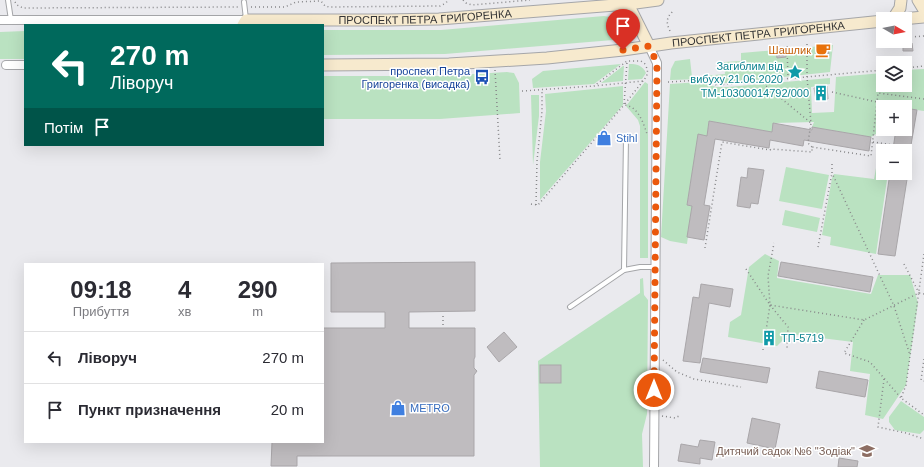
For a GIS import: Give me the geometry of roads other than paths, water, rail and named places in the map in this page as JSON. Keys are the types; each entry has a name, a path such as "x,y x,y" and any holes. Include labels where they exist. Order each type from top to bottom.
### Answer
{"street":[{"name":"ПРОСПЕКТ ПЕТРА ГРИГОРЕНКА","path":"0,20 244,22 439,19 658,0"},
{"path":"897,12 900,8 901,0"},
{"path":"918,0 924,10"},
{"path":"628,2 657,63 654,267 654,467"},
{"path":"912,18 924,17"},
{"name":"ПРОСПЕКТ ПЕТРА ГРИГОРЕНКА","path":"324,65 449,64 494,61 616,51 671,42 876,22"},
{"path":"6,65 24,65"}],"lane":[{"path":"8,0 11,20"},
{"path":"244,2 244,22"},
{"path":"624,270 626,138"},
{"path":"570,307 624,270 640,267 654,267"}],"place":[{"name":"Шашлик","path":"823,50"},
{"name":"Загиблим від вибуху 21.06.2020","path":"795,72"},
{"name":"проспект Петра Григоренка (висадка)","path":"482,77"},
{"name":"ТМ-10300014792/000","path":"821,93"},
{"name":"Stihl","path":"604,138"},
{"name":"ТП-5719","path":"769,338"},
{"name":"METRO","path":"398,408"},
{"name":"Дитячий садок №6 \"Зодіак\"","path":"867,451"}]}
